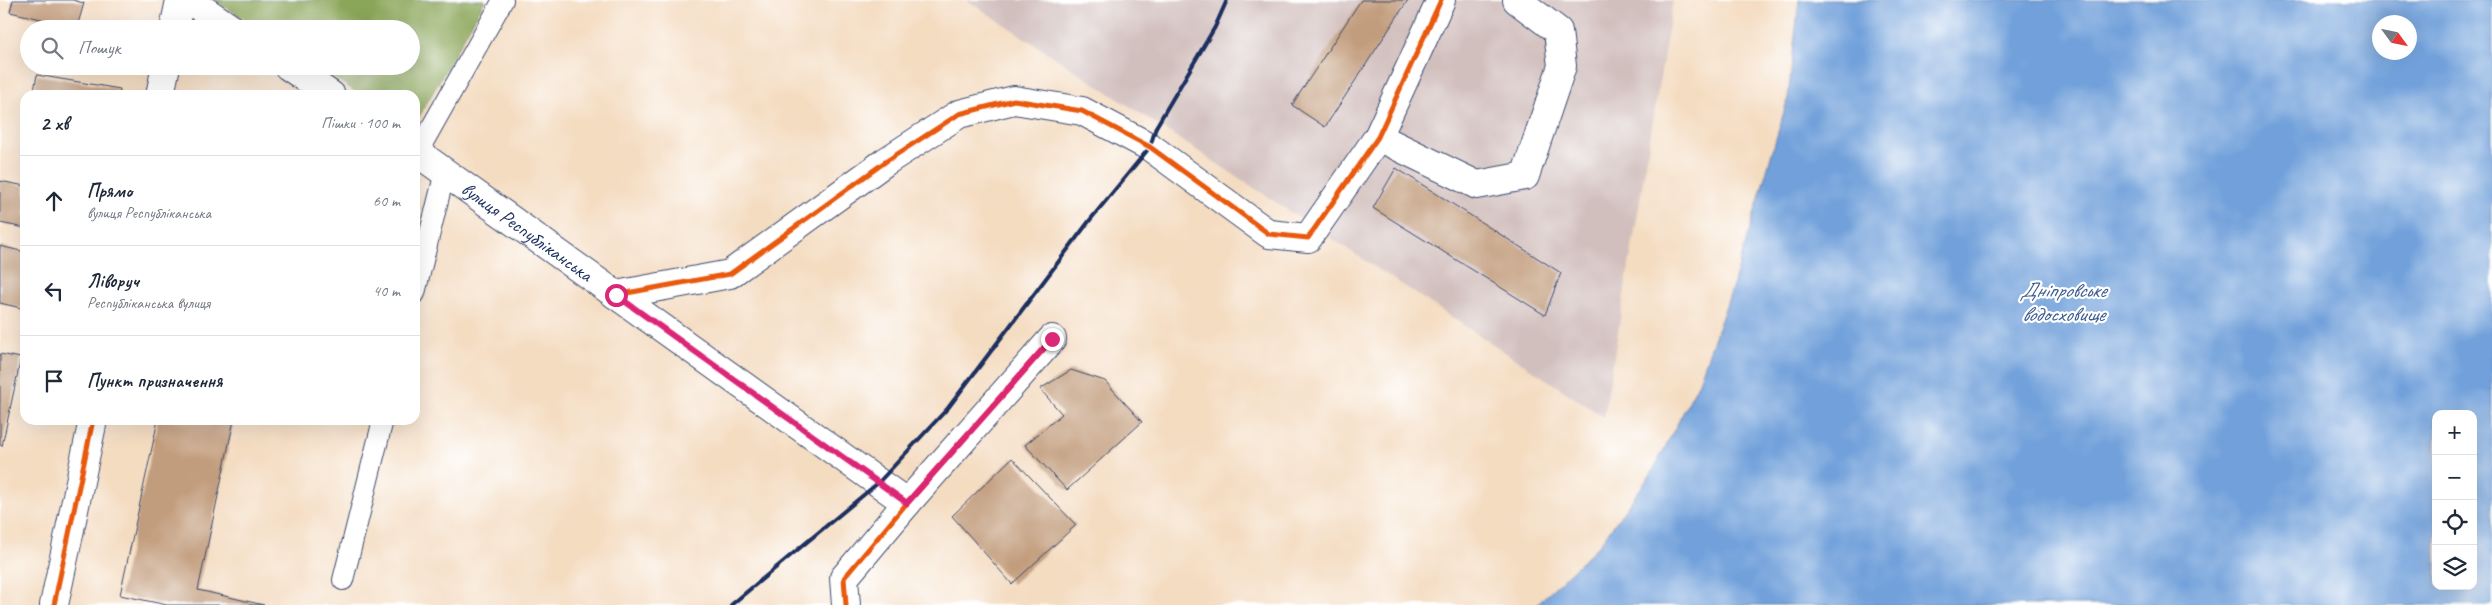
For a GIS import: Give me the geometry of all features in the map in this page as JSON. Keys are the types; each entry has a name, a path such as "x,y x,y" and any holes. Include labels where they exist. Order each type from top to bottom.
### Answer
{"street":[{"path":"176,20 180,0"},
{"path":"189,0 219,20"},
{"path":"616,295 730,274 886,162 959,114 1014,100 1082,111 1150,147 1269,234 1308,238 1378,136 1441,0"},
{"path":"1378,136 1477,185 1525,176 1562,66 1558,31 1517,0"},
{"path":"161,90 164,75"},
{"path":"301,75 324,90"},
{"name":"вулиця Республіканська","path":"420,155 907,503"},
{"path":"846,605 844,578 907,503 1052,339"},
{"path":"54,605 92,425"}],"lane":[{"path":"420,145 503,0"},
{"path":"420,273 445,172"},
{"path":"343,580 382,425"}],"shaded area":[{"path":"967,0 1673,0 1604,417"}],"green space":[{"path":"215,0 485,0 420,115 420,90 353,90 331,75 420,75 420,20 245,20"}],"water":[{"name":"Дніпровське водосховище","path":"1799,0 2492,0 2492,605 1536,605 1599,545 1651,474 1698,384 1734,283 1788,98"}],"building":[{"path":"13,0 72,0 84,3 79,20 46,20 10,12"},
{"path":"1361,0 1408,0 1325,127 1292,105"},
{"path":"37,75 120,89 120,90 34,90"},
{"path":"1396,168 1561,273 1545,315 1373,208"},
{"path":"0,181 20,185 20,227 0,223"},
{"path":"0,246 20,251 20,308 0,303"},
{"path":"0,354 20,358 20,363 2,446 0,445"},
{"path":"1071,370 1105,381 1142,422 1067,490 1025,445 1062,414 1040,389"},
{"path":"157,425 233,425 198,590 264,605 167,605 120,595"},
{"path":"1012,458 1076,525 1012,584 952,516"}],"railway":[{"path":"731,605 878,483 948,408 1090,220 1150,147 1156,127 1215,27 1227,0"}],"cycle path":[{"path":"616,295 730,274 885,162 959,114 1014,100 1082,111 1150,147 1269,234 1308,238 1378,137 1441,0"},
{"path":"846,605 844,578 907,503 1052,339"},
{"path":"54,605 92,425"}],"route":[{"path":"616,295 907,503 1052,339"}]}
